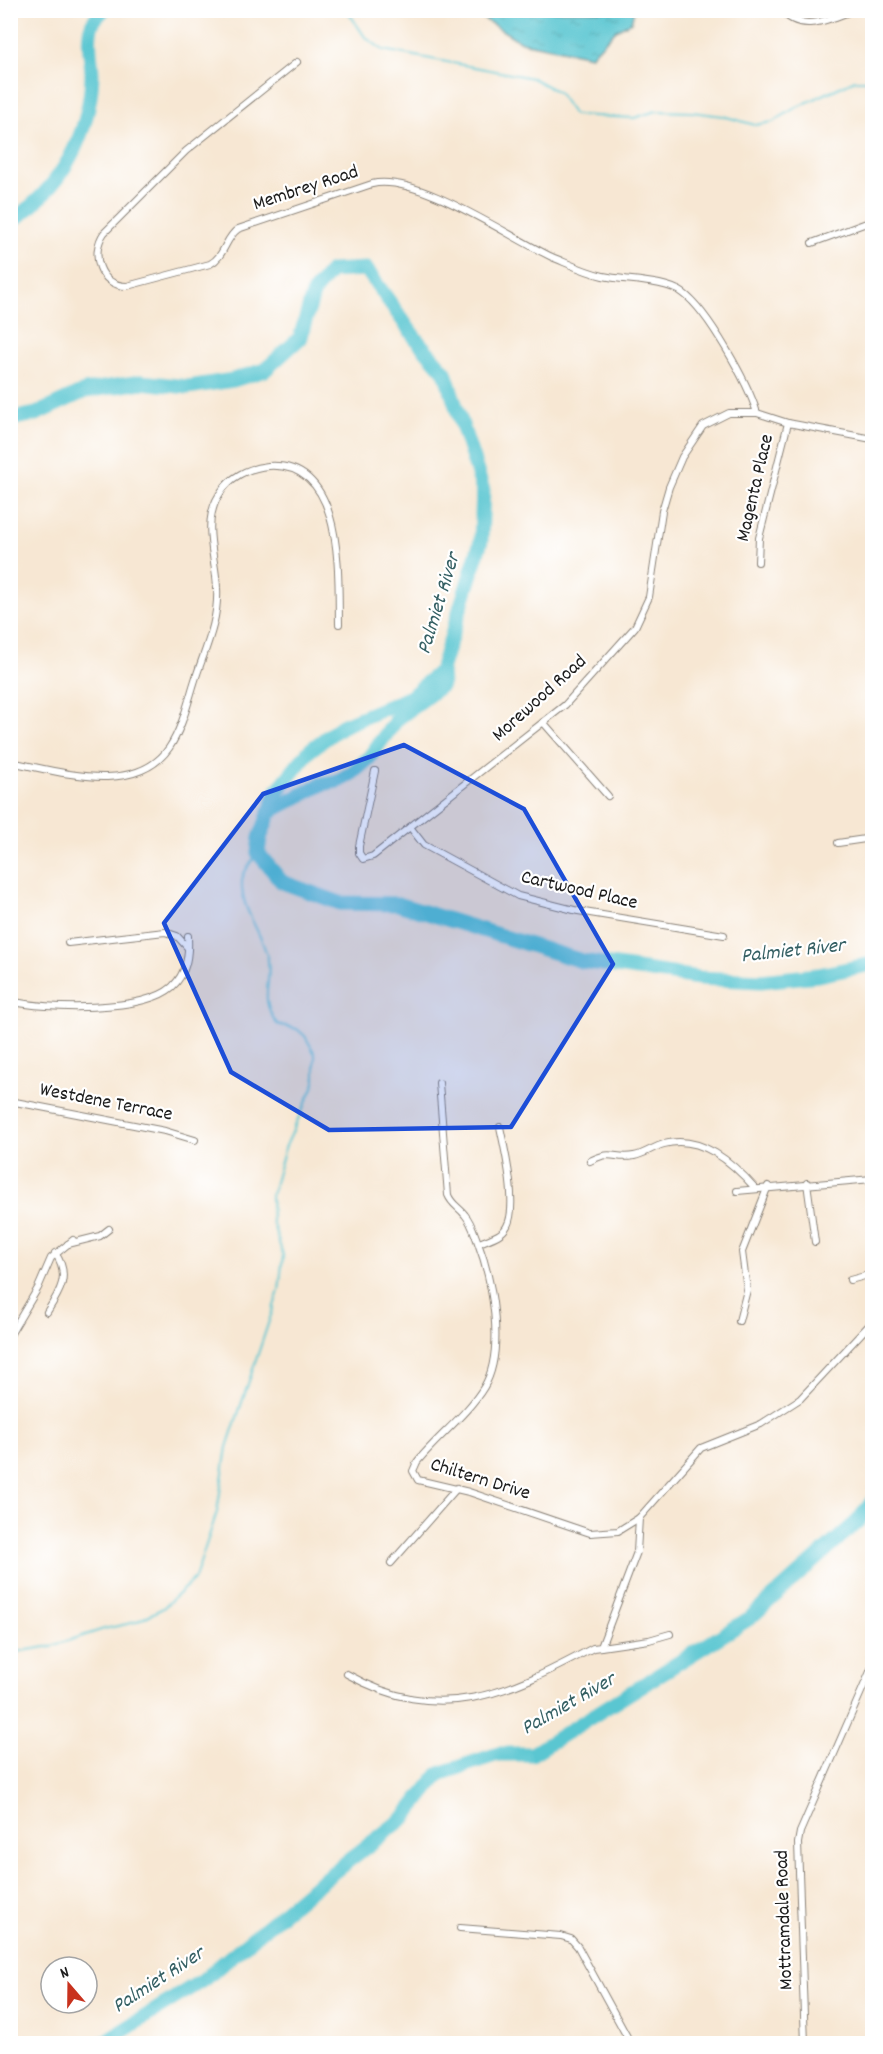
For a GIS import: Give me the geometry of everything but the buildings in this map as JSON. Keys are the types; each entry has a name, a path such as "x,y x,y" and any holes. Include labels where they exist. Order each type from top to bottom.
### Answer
{"street":[{"path":"781,10 787,18 806,24 854,10"},
{"name":"Membrey Road","path":"297,62 186,151 104,233 98,242 97,257 104,275 109,280 120,286 127,286 210,264 218,260 230,237 238,229 372,184 390,182 427,194 459,208 549,255 588,272 663,285 681,291 692,301 730,357 747,386 757,413"},
{"path":"812,243 873,221"},
{"name":"Morewood Road","path":"375,771 359,846 360,857 363,859 373,856 543,722 596,674 641,619 653,580 662,512 669,487 693,438 703,426 729,413 757,413 788,423 873,439"},
{"name":"Magenta Place","path":"758,561 759,538 788,423"},
{"path":"10,762 98,777 120,777 145,768 167,751 179,727 214,627 217,594 210,538 212,508 224,487 242,472 270,466 288,468 305,476 320,490 328,507 333,532 339,624"},
{"path":"543,722 608,796"},
{"name":"Cartwood Place","path":"410,827 424,845 518,896 624,920 724,935"},
{"path":"838,843 873,838"},
{"path":"68,943 165,932 177,936 189,948"},
{"path":"10,1001 58,1008 151,999 166,991 179,979 188,962 188,936"},
{"name":"Chiltern Drive","path":"439,1083 448,1195 452,1203 467,1218 478,1243 492,1302 495,1349 493,1366 478,1395 424,1452 413,1471 416,1478 425,1484 457,1488 590,1533 618,1531 639,1518 701,1448 761,1424 783,1412 811,1388 873,1323"},
{"name":"Westdene Terrace","path":"10,1101 165,1131 195,1140"},
{"path":"478,1243 502,1232 510,1216 509,1173 500,1127"},
{"path":"590,1161 608,1153 630,1157 664,1144 685,1142 722,1157 741,1172 755,1188"},
{"path":"737,1191 768,1186 873,1179"},
{"path":"807,1184 815,1242"},
{"path":"739,1321 747,1290 742,1252 764,1203 768,1186"},
{"path":"10,1335 55,1253 70,1242 100,1236 109,1229"},
{"path":"47,1312 63,1288 62,1267 55,1253"},
{"path":"850,1280 873,1274"},
{"path":"392,1563 457,1488"},
{"path":"601,1647 637,1552 639,1518"},
{"path":"347,1674 377,1689 405,1699 447,1701 513,1688 593,1648 649,1641 670,1634"},
{"name":"Mottramdale Road","path":"805,2043 798,1843 800,1832 873,1667"},
{"path":"460,1928 561,1936 571,1939 578,1947 631,2043"}],"highlighted area":[{"path":"404,745 524,809 613,964 511,1127 329,1130 231,1072 164,923 263,794"}],"water":[{"path":"471,11 634,11 631,22 616,30 591,56 521,42"}],"waterway":[{"name":"Palmiet River","path":"10,222 44,194 58,177 79,139 90,97 92,75 90,31 94,21 103,10"},
{"path":"347,10 365,37 383,50 532,78 558,92 574,115 634,118 656,111 692,112 723,116 755,125 773,122 795,108 855,80 872,80"},
{"name":"Palmiet River","path":"10,419 36,414 85,391 141,382 188,387 233,380 265,370 300,338 314,291 331,271 366,269 416,339 445,372 483,490 481,541 441,670 411,697 342,726 310,750 278,790 260,838 258,853 282,882 340,903 398,904 582,961 699,978 761,981 818,975 872,964"},
{"path":"269,812 322,784 338,781 352,773 368,759 397,719 442,685 441,670"},
{"path":"10,1653 52,1646 104,1629 136,1622 163,1608 195,1578 217,1512 227,1447 279,1291 283,1255 272,1221 271,1196 285,1148 315,1083 315,1054 305,1036 297,1029 277,1024 268,1006 268,960 242,892 244,874 258,853"},
{"name":"Palmiet River","path":"102,2044 203,1980 309,1891 405,1817 439,1774 498,1754 532,1754 750,1618 858,1521 872,1502"}]}
